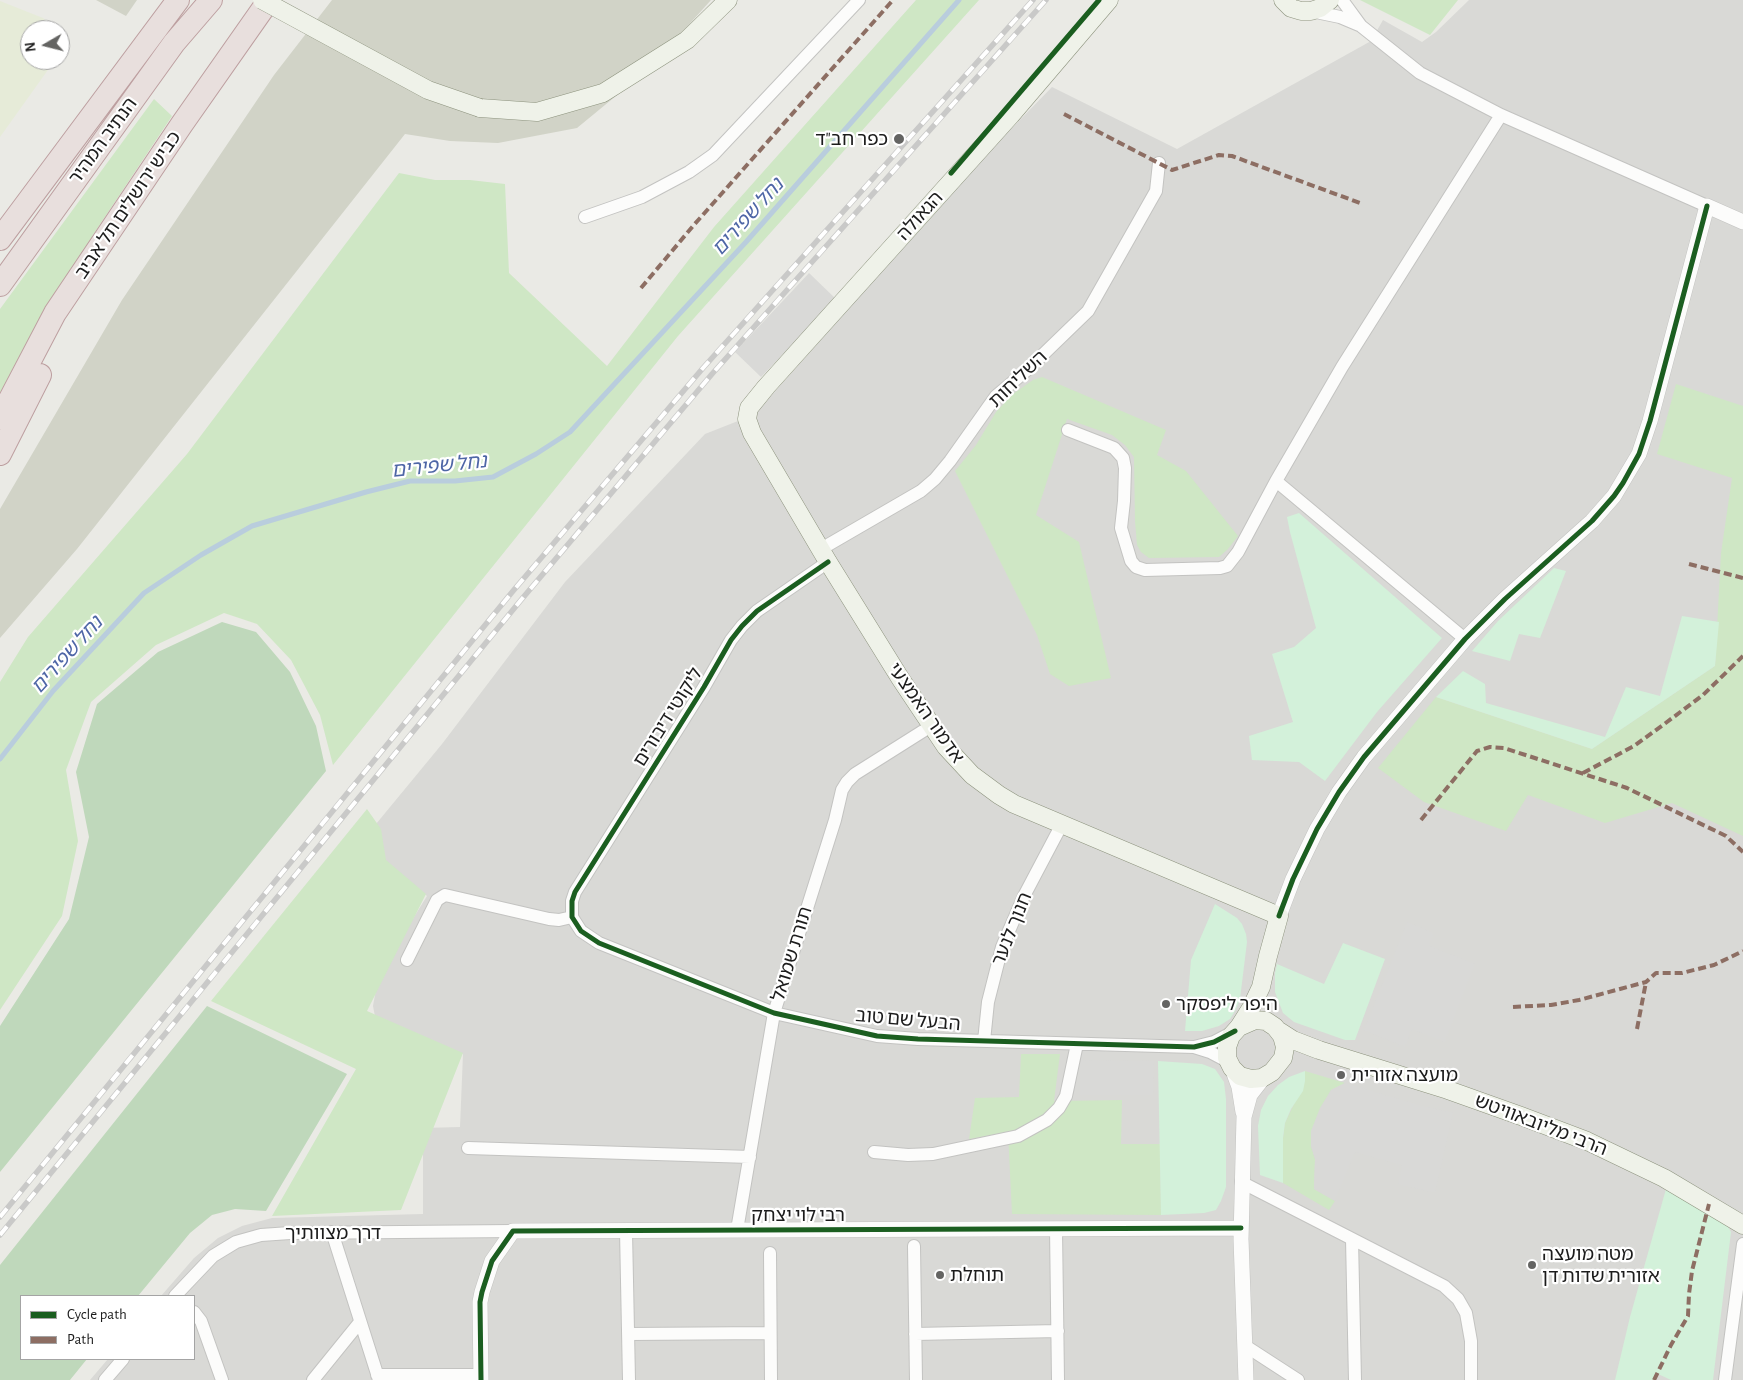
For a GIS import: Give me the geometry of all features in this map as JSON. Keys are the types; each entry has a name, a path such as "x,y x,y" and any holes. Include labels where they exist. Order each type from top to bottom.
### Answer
{"highway":[{"path":"0,239 178,0"},
{"name":"הנתיב המהיר","path":"0,285 174,42 212,0"},
{"name":"כביש ירושלים תל אביב","path":"0,418 56,313 182,124 269,0"},
{"path":"0,454 122,213"}],"main road":[{"path":"262,0 428,90 480,108 537,112 603,93 687,40 728,0"},
{"name":"הגאולה","path":"749,408 1011,115 1109,0"},
{"path":"1282,0 1291,8 1301,11 1311,11 1320,8 1330,0"},
{"name":"אדמור האמצעי","path":"749,408 747,420 752,433 931,726 958,762 985,786 1014,804 1279,916"},
{"path":"1261,987 1267,1016 1276,1028 1285,1047 1283,1058 1271,1072 1256,1079 1245,1078 1230,1065 1227,1047 1248,1013 1261,987 1279,916"},
{"path":"1237,1029 1255,1020 1266,1022 1276,1028"},
{"name":"הרבי מליובאוויטש","path":"1276,1028 1299,1042 1327,1053 1448,1090 1586,1141 1664,1178 1743,1225"},
{"name":"הרבי מליובאוויטש","path":"1271,1072 1302,1056 1327,1053"}],"street":[{"path":"585,217 642,197 689,172 714,155 860,0"},
{"path":"1342,0 1361,26 1420,73 1501,115 1743,222"},
{"path":"1311,11 1340,17 1361,26"},
{"path":"1068,430 1114,448 1123,458 1124,501 1121,528 1131,561 1136,567 1145,570 1220,568 1228,566 1238,552 1276,481 1342,367 1501,115"},
{"name":"השליחות","path":"825,555 921,491 935,479 996,396 1027,370 1088,311 1156,191 1158,163"},
{"path":"1279,916 1299,864 1317,829 1339,792 1380,736 1465,638 1505,599 1592,521 1614,496 1631,469 1642,446 1650,421 1707,206"},
{"path":"1276,481 1465,638"},
{"name":"ליקוטי דיבורים","path":"572,917 572,901 576,892 704,687 734,635 757,611 825,555"},
{"name":"תורת שמואל","path":"737,1230 774,1013 844,787 855,774 931,726"},
{"name":"חנוך לנער","path":"984,1041 988,1002 1002,947 1024,896 1062,824"},
{"path":"407,960 437,900 445,895 549,919 559,920 572,917"},
{"name":"הבעל שם טוב","path":"572,917 581,931 599,943 774,1013 877,1036 910,1039 1194,1047 1214,1042 1237,1029"},
{"path":"874,1152 908,1155 932,1154 1018,1136 1047,1120 1059,1108 1066,1096 1077,1044"},
{"name":"הבעל שם טוב","path":"1194,1047 1210,1052 1230,1065"},
{"path":"1230,1065 1236,1075 1244,1117 1241,1228 1246,1380"},
{"path":"1244,1117 1250,1095 1271,1072"},
{"path":"468,1148 750,1157"},
{"path":"1242,1182 1444,1286 1458,1299 1466,1313 1471,1341 1471,1380"},
{"name":"רבי לוי יצחק","path":"513,1231 1241,1228"},
{"path":"1056,1229 1058,1380"},
{"path":"332,1232 378,1378 481,1378 480,1302 482,1292 492,1262 513,1231"},
{"name":"דרך מצוותיך","path":"178,1295 213,1256 236,1242 248,1238 275,1233 513,1231"},
{"path":"626,1231 629,1380"},
{"path":"1352,1239 1355,1380"},
{"path":"1725,1380 1743,1244"},
{"path":"914,1246 916,1380"},
{"path":"770,1253 771,1380"},
{"path":"195,1313 200,1320 222,1380"},
{"path":"313,1380 360,1322"},
{"path":"915,1334 1058,1331"},
{"path":"628,1334 770,1333"},
{"path":"1244,1345 1298,1380"},
{"path":"104,1380 121,1360"}],"shaded area":[{"path":"96,0 137,0 126,16"},
{"path":"332,0 711,0 650,68 577,128 498,143 450,141 405,134 77,549 0,638 0,509 122,300 274,75"},
{"path":"1469,0 1743,0 1743,1380 90,1380 107,1360 195,1360 195,1295 162,1295 194,1258 218,1238 242,1226 272,1218 423,1214 423,1128 460,1127 463,1054 377,1027 373,1006 379,973 427,896 362,841 442,744 565,582 705,434 738,421 762,406 978,163 1052,87 1177,149 1371,41 1383,20 1422,42 1436,32"},
{"path":"809,273 836,299 761,377 735,352"},
{"path":"1407,922 1434,933 1429,946 1475,964 1445,1042 1412,1029 1405,1047 1364,1030"},
{"path":"1080,1060 1154,1061 1153,1095 1080,1095"},
{"path":"1345,1083 1453,1113 1435,1193 1398,1184 1402,1165 1355,1152 1335,1201 1314,1189 1315,1159 1311,1146 1311,1131 1320,1108 1331,1090"}],"green space":[{"path":"916,0 979,0 678,336 333,765 320,715 291,660 257,624 224,613 156,645 91,702 66,770 78,841 62,916 0,1010 0,682 28,637 187,454 399,173 435,180 470,180 505,184 509,273 607,366 714,227"},
{"path":"1360,0 1458,0 1430,35"},
{"path":"0,1 46,20 20,20 20,70 48,70 0,137"},
{"path":"154,99 172,116 93,235 0,396 0,309"},
{"path":"1042,377 1166,430 1157,455 1186,471 1238,536 1219,557 1149,558 1141,552 1137,545 1134,457 1125,445 1112,435 1067,419 1036,515 1079,542 1111,678 1069,686 1050,674 1037,635 955,471 976,445 996,412 1013,394 1033,380"},
{"path":"1676,384 1743,406 1743,836 1672,803 1605,823 1528,795 1506,831 1424,802 1378,768 1436,697 1592,749 1715,666 1721,553 1732,478 1657,454"},
{"path":"1299,513 1442,638 1377,712 1325,781 1299,762 1252,760 1249,736 1293,722 1272,654 1294,647 1316,628 1287,517"},
{"path":"1554,568 1566,571 1540,638 1519,634 1510,661 1472,651 1498,621"},
{"path":"1682,616 1719,622 1715,666 1592,749 1436,697 1463,671 1485,684 1486,703 1605,737 1626,687 1660,696"},
{"path":"222,622 256,632 290,672 316,726 326,771 0,1172 0,1026 69,919 89,837 76,772 97,704 158,652"},
{"path":"367,809 381,829 386,860 426,894 367,1011 463,1053 401,1210 272,1216 356,1069 211,1001"},
{"path":"1215,904 1237,918 1246,934 1247,942 1240,999 1230,1019 1219,1026 1202,1031 1185,1031 1191,960"},
{"path":"1343,943 1385,959 1355,1040 1345,1040 1294,1022 1283,1013 1275,992 1277,964 1324,984"},
{"path":"207,1006 347,1074 266,1211 235,1209 212,1215 190,1233 139,1295 20,1295 20,1360 86,1360 70,1380 0,1380 0,1265"},
{"path":"1021,1054 1060,1054 1054,1101 1122,1100 1121,1144 1160,1144 1161,1215 1012,1214 1008,1132 969,1139 975,1098 1019,1097"},
{"path":"1158,1061 1202,1064 1215,1069 1224,1082 1226,1099 1226,1187 1216,1210 1204,1213 1161,1215"},
{"path":"1305,1071 1345,1083 1331,1090 1311,1146 1315,1159 1314,1189 1335,1201 1329,1210 1283,1183 1285,1123 1305,1081"},
{"path":"1305,1071 1303,1091 1291,1109 1285,1123 1283,1183 1260,1175 1258,1126 1261,1110 1268,1096 1278,1085 1289,1077"},
{"path":"1666,1189 1727,1225 1731,1232 1713,1380 1671,1380 1656,1373 1653,1380 1615,1380 1630,1317"}],"waterway":[{"name":"נחל שפירים","path":"0,759 53,691 144,593 201,555 252,526 366,492 410,481 455,481 493,477 536,454 570,432 746,242 959,0"}],"railway":[{"path":"0,1217 513,591 703,368 1033,0"},
{"path":"0,1235 521,600 712,374 1046,0"}],"marked path":[{"path":"641,288 693,226 893,0"},
{"path":"1064,114 1172,170 1219,155 1232,156 1360,203"},
{"path":"1689,564 1743,578"},
{"path":"1583,773 1634,746 1663,725 1703,695 1743,656"},
{"path":"1421,820 1477,751 1490,747 1504,748 1627,788 1726,836 1743,852"},
{"path":"1513,1007 1551,1005 1579,1000 1646,982 1656,973 1682,973 1714,965 1743,951"},
{"path":"1637,1029 1646,982"},
{"path":"1654,1380 1688,1316 1692,1271 1709,1204"}],"cycle path":[{"path":"951,173 1099,0"},
{"path":"1279,916 1293,879 1317,829 1339,792 1364,757 1465,639 1505,599 1592,521 1623,483 1639,454 1650,421 1707,206"},
{"path":"828,562 757,611 731,640 704,687 575,892 572,901 572,917 581,931 599,943 774,1013 877,1036 918,1039 1194,1047 1214,1042 1235,1031"},
{"path":"481,1380 480,1302 482,1292 492,1261 513,1231 1241,1228"}],"place":[{"name":"כפר חב\"ד","path":"899,139"},
{"name":"היפר ליפסקר","path":"1166,1004"},
{"name":"מועצה אזורית","path":"1341,1075"},
{"name":"מטה מועצה אזורית שדות דן","path":"1532,1265"},
{"name":"תוחלת","path":"940,1275"}]}
